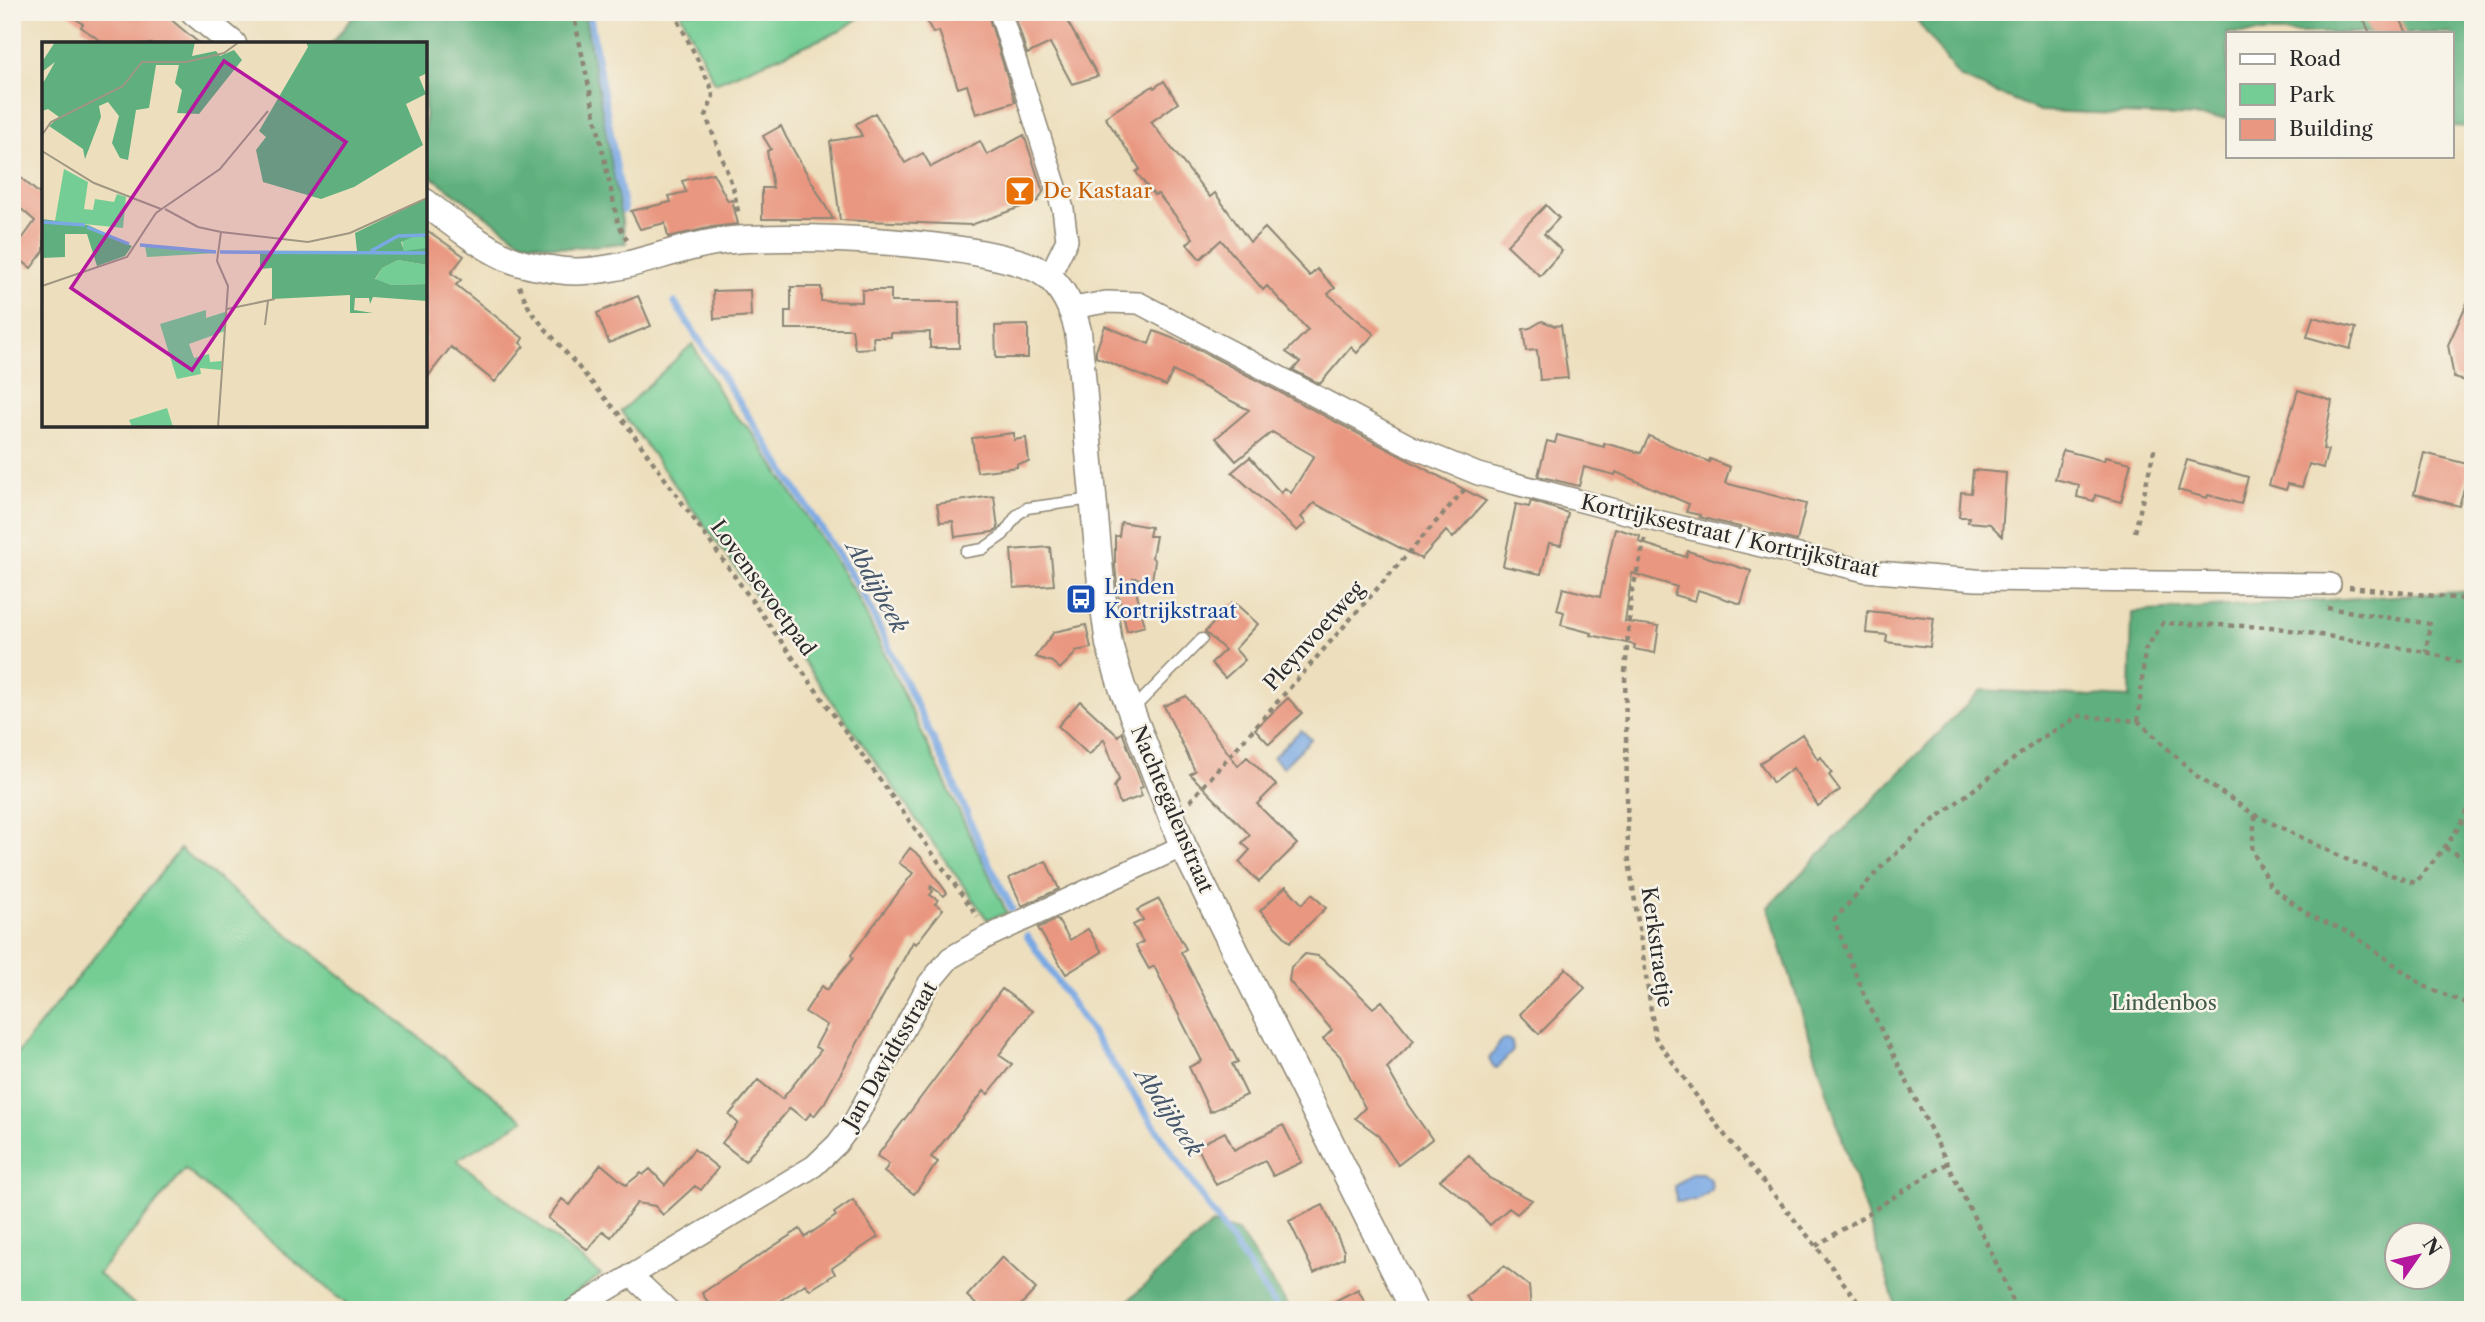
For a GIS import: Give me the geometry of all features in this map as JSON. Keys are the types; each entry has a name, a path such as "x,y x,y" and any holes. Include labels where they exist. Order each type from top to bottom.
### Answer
{"street":[{"path":"194,12 231,42"},
{"path":"1000,12 1063,209 1067,240 1049,276"},
{"path":"427,203 486,245 518,262 566,271 612,269 715,242 779,237 839,239 945,248 997,257 1035,268 1049,276 1073,308"},
{"name":"Kortrijksestraat / Kortrijkstraat","path":"1073,308 1106,302 1139,303 1412,447 1478,474 1865,571 1976,580 2330,584"},
{"name":"Nachtegalenstraat","path":"1073,308 1078,331 1092,499 1109,644 1183,846 1414,1310"},
{"name":"Jan Davidtsstraat","path":"574,1310 814,1166 837,1144 855,1119 929,983 950,958 987,937 1183,846"},
{"path":"631,1275 668,1310"}],"lane":[{"path":"966,552 983,549 1003,535 1017,515 1027,508 1092,499"},
{"path":"1132,710 1202,639"}],"path":[{"path":"573,12 618,223 639,262"},
{"path":"674,12 712,89 713,96 706,116 733,187 744,240"},
{"name":"Lovensevoetpad","path":"518,262 514,276 531,312 618,413 954,881 975,911 987,937"},
{"path":"2135,532 2155,446"},
{"name":"Pleynvoetweg","path":"1173,820 1478,474"},
{"name":"Kerkstraetje","path":"1649,519 1631,596 1625,673 1628,854 1655,1037 1719,1128 1816,1246 1864,1310"},
{"path":"2426,652 2430,624 2327,607 2330,584 2473,600"},
{"path":"2138,721 2145,650 2163,623 2272,627 2426,652 2473,666"},
{"path":"2017,1310 1865,997 1834,920 1885,863 1935,819 2040,739 2078,716 2138,721 2198,777 2255,816 2350,861 2415,883 2445,848 2473,795"},
{"path":"2255,816 2252,850 2271,887 2311,916 2352,934 2424,986 2473,1006"},
{"path":"2445,848 2473,862"},
{"path":"1816,1246 1946,1164"}],"green space":[{"path":"357,12 584,12 626,243 566,248 521,241 427,173 427,42 333,42"},
{"path":"680,12 867,12 840,31 715,83"},
{"path":"1911,12 2473,12 2473,127 2454,126 2454,32 2226,32 2226,118 2040,111 1959,77"},
{"path":"692,344 729,409 752,432 859,600 1007,913 987,919 621,411"},
{"name":"Lindenbos","path":"2473,591 2473,1310 1897,1310 1768,907 1981,690 2130,698 2132,612"},
{"path":"180,849 524,1120 457,1160 601,1275 550,1310 353,1310 185,1169 98,1274 141,1310 12,1310 12,1060"},
{"path":"1212,1224 1238,1231 1291,1310 1118,1310"}],"water":[{"path":"1301,730 1311,739 1283,767 1273,757"},
{"path":"1507,1039 1512,1042 1513,1051 1497,1068 1493,1067 1489,1059 1501,1041"},
{"path":"1692,1173 1702,1173 1711,1180 1712,1190 1696,1201 1676,1202 1675,1186"}],"building":[{"path":"67,12 162,12 198,42 102,42 81,27 83,24"},
{"path":"922,12 987,12 1015,102 976,114 967,85 958,88 939,31 933,33"},
{"path":"1014,12 1062,12 1098,76 1072,84 1050,43 1027,54"},
{"path":"2360,12 2397,12 2407,32 2370,32"},
{"path":"1164,81 1178,103 1151,122 1210,197 1215,193 1250,242 1265,228 1310,276 1317,269 1335,288 1328,294 1374,334 1357,353 1351,347 1320,384 1293,370 1300,362 1286,352 1308,330 1267,286 1263,290 1221,240 1200,259 1187,244 1193,238 1158,194 1154,195 1136,172 1140,169 1105,117"},
{"path":"875,113 905,163 923,153 931,167 980,141 987,155 1024,135 1043,192 1038,201 971,225 840,220 830,141 862,136 856,124"},
{"path":"781,126 833,219 762,219 762,188 773,188 767,151 771,149 763,136"},
{"path":"12,170 42,196 42,254 31,268 12,253 35,221 12,201"},
{"path":"713,173 728,201 732,200 738,224 668,237 665,223 640,229 631,211 671,202 669,196 686,192 682,181"},
{"path":"1546,205 1559,218 1544,234 1562,251 1540,276 1507,245"},
{"path":"427,230 464,256 451,273 461,280 456,285 523,338 520,343 524,346 495,382 451,347 427,377"},
{"path":"791,287 821,287 821,301 862,302 862,290 891,290 891,302 959,302 959,348 930,348 930,332 891,333 891,337 873,337 874,348 855,349 852,329 785,329 785,311 791,311"},
{"path":"750,290 751,316 714,319 713,291"},
{"path":"2473,290 2473,383 2454,378 2448,345"},
{"path":"638,296 651,326 609,343 597,313"},
{"path":"2313,317 2356,328 2350,349 2307,337"},
{"path":"1542,321 1555,326 1561,325 1568,378 1540,380 1537,350 1526,351 1523,329"},
{"path":"1028,325 1028,358 996,358 995,326"},
{"path":"1105,326 1149,344 1154,331 1190,345 1486,501 1453,538 1446,531 1421,559 1314,503 1301,517 1306,523 1297,531 1232,472 1250,457 1281,493 1285,488 1291,493 1314,456 1272,432 1236,461 1216,438 1249,410 1173,371 1166,386 1096,357"},
{"path":"2298,390 2332,401 2323,449 2328,450 2323,468 2309,464 2302,487 2288,484 2286,490 2269,485"},
{"path":"1014,433 1014,440 1026,438 1029,462 1017,464 1017,467 977,472 972,438"},
{"path":"1557,435 1641,453 1649,436 1709,462 1710,459 1730,467 1725,483 1806,504 1797,541 1699,517 1700,515 1686,512 1689,504 1616,472 1615,475 1584,467 1579,486 1538,476 1547,441 1555,443"},
{"path":"2063,450 2104,461 2105,457 2131,463 2121,502 2095,495 2094,501 2077,497 2079,485 2055,479"},
{"path":"2424,453 2471,465 2459,506 2414,494"},
{"path":"2187,460 2248,477 2241,504 2178,490"},
{"path":"1973,470 2006,473 2002,536 1990,524 1968,522 1969,517 1959,517 1961,492 1971,493"},
{"path":"994,496 998,529 993,532 955,537 953,521 940,522 937,504"},
{"path":"1531,501 1568,513 1561,545 1549,543 1541,574 1503,566 1516,504 1529,507"},
{"path":"1121,522 1151,527 1149,536 1156,536 1152,580 1133,578 1145,626 1127,631 1118,594 1115,566 1115,536 1119,536"},
{"path":"1615,528 1640,536 1639,542 1686,557 1688,551 1751,571 1741,604 1698,590 1695,601 1674,595 1677,587 1632,573 1625,622 1659,626 1655,653 1634,649 1635,645 1561,625 1564,612 1557,610 1563,588 1600,597"},
{"path":"1050,547 1054,585 1014,588 1011,550"},
{"path":"1232,603 1258,624 1235,649 1245,660 1225,678 1211,663 1225,650 1205,632"},
{"path":"1868,611 1934,618 1930,647 1886,642 1887,635 1866,633"},
{"path":"1086,625 1091,648 1075,651 1060,669 1052,662 1035,657 1054,632"},
{"path":"1186,696 1238,766 1247,757 1276,785 1257,804 1297,844 1259,882 1239,862 1250,850 1242,843 1250,835 1190,774 1195,771 1164,706"},
{"path":"1288,698 1302,713 1269,744 1255,729"},
{"path":"1080,701 1118,736 1122,732 1143,787 1139,788 1142,796 1120,804 1114,787 1119,779 1104,739 1089,755 1058,726"},
{"path":"1802,734 1818,760 1821,757 1832,773 1829,775 1840,790 1818,806 1793,768 1773,783 1760,763"},
{"path":"910,848 920,856 947,893 944,896 931,886 930,888 933,891 930,895 938,900 935,904 943,909 916,944 913,942 825,1102 814,1116 811,1113 805,1120 790,1108 745,1161 722,1143 738,1123 729,1115 758,1080 782,1099 821,1050 815,1047 827,1025 805,1012 822,986 827,990 853,958 851,955 913,873 899,863"},
{"path":"1046,861 1059,889 1022,906 1009,878"},
{"path":"1286,886 1302,904 1312,894 1326,908 1290,942 1260,911"},
{"path":"1159,899 1186,949 1181,952 1238,1062 1232,1064 1247,1095 1210,1112 1189,1067 1202,1061 1154,966 1149,969 1136,946 1143,942 1133,925 1143,920 1137,910"},
{"path":"1057,919 1070,940 1088,929 1102,952 1066,974 1038,928"},
{"path":"1305,954 1318,956 1373,1008 1382,1001 1414,1041 1387,1068 1432,1139 1398,1165 1377,1134 1355,1118 1365,1108 1340,1056 1323,1039 1332,1030 1289,981 1291,967"},
{"path":"1566,968 1585,988 1539,1034 1520,1014"},
{"path":"1002,989 1032,1011 999,1055 1012,1064 988,1094 984,1091 931,1157 938,1162 914,1194 884,1172 889,1164 877,1156"},
{"path":"1283,1125 1302,1162 1273,1176 1265,1161 1216,1185 1197,1146 1225,1132 1234,1150"},
{"path":"694,1149 718,1168 701,1190 695,1186 663,1215 655,1206 637,1203 611,1237 603,1231 588,1250 548,1218 562,1199 570,1205 601,1164 626,1185 650,1169 665,1185"},
{"path":"1469,1155 1489,1178 1532,1200 1517,1214 1509,1208 1490,1225 1469,1203 1440,1180"},
{"path":"853,1200 878,1237 832,1268 835,1274 810,1290 805,1284 766,1310 713,1310 702,1293 800,1229 805,1237 836,1216 834,1213"},
{"path":"1323,1205 1344,1251 1344,1258 1314,1273 1289,1221"},
{"path":"1002,1257 1036,1289 1016,1310 982,1310 967,1296"},
{"path":"1504,1266 1529,1286 1531,1310 1476,1310 1466,1296"},
{"path":"1358,1289 1369,1310 1318,1310"}],"waterway":[{"name":"Abdijbeek","path":"589,12 624,210"},
{"name":"Abdijbeek","path":"675,303 861,590 1012,909"},
{"name":"Abdijbeek","path":"1027,936 1278,1310"}],"place":[{"name":"De Kastaar","path":"1020,191"},
{"name":"Linden Kortrijkstraat","path":"1081,599"}]}
